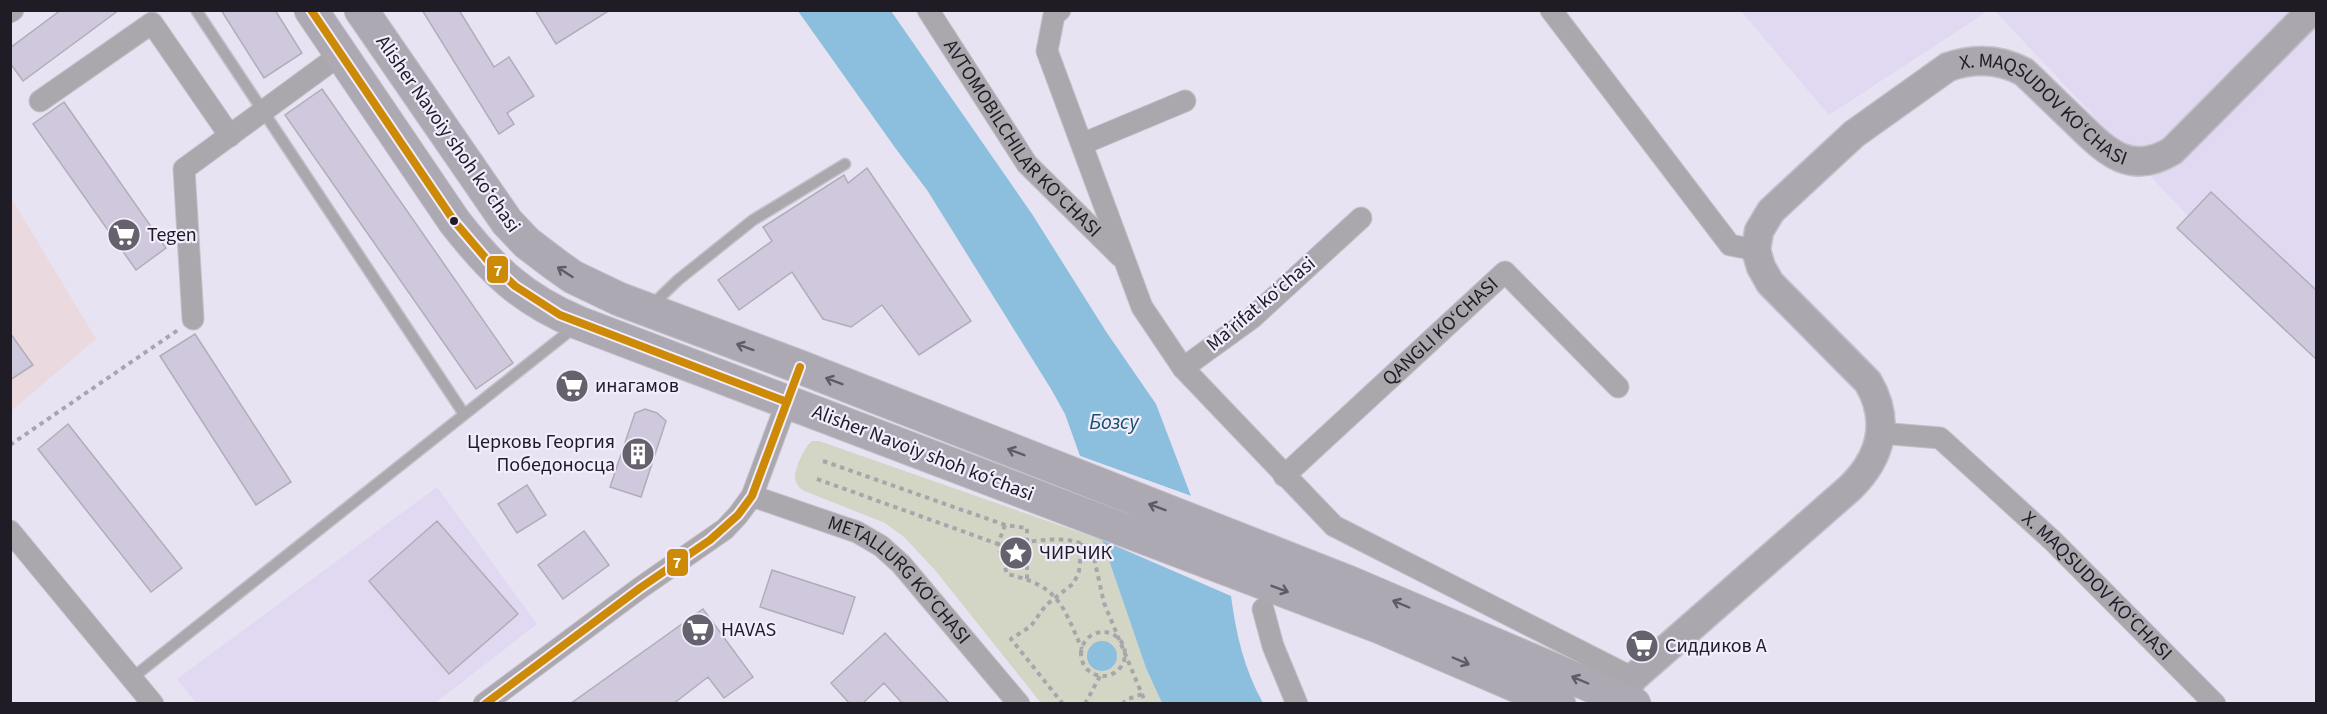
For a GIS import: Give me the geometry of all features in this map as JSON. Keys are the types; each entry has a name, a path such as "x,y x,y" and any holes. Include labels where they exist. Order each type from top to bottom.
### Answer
{"main road":[{"name":"Alisher Navoiy shoh koʻchasi","path":"311,10 454,221 494,269 528,298 579,323 787,402 1084,529 1225,568 1380,627 1560,704"},
{"name":"Alisher Navoiy shoh koʻchasi","path":"361,10 490,199 517,232 541,254 573,277 647,310 800,367 1358,586 1627,696"},
{"path":"787,402 800,367"}],"street":[{"name":"AVTOMOBILCHILAR KO‘CHASI","path":"928,10 1027,164 1125,261"},
{"path":"1060,10 1054,15 1047,51 1142,307 1183,368 1334,526 1627,696 1860,479 1875,455 1880,433 1881,412 1868,382 1770,283 1761,267 1756,250 1730,245 1551,10"},
{"name":"X. MAQSUDOV KO‘CHASI","path":"1756,250 1760,231 1771,211 1854,134 1948,67 1966,62 1985,61 2015,67 2024,72 2106,151 2123,159 2148,161 2172,151 2313,10"},
{"path":"40,101 152,23 230,136"},
{"path":"193,319 184,169 341,54"},
{"path":"1082,144 1185,101"},
{"name":"Maʼrifat ko‘chasi","path":"1183,368 1252,318 1361,218"},
{"name":"QANGLI KO‘CHASI","path":"1284,476 1505,272 1618,387"},
{"path":"484,704 640,588 725,529 752,496 787,402"},
{"name":"X. MAQSUDOV KO‘CHASI","path":"1880,433 1940,438 2053,541 2215,704"},
{"name":"METALLURG KO‘CHASI","path":"752,496 857,532 881,546 900,564 1019,704"},
{"path":"10,531 153,704"},
{"path":"1263,609 1272,646 1297,704"}],"lane":[{"path":"196,10 464,414"},
{"path":"647,310 678,280 753,220 845,164"},
{"path":"132,678 579,323"}],"path":[{"path":"10,445 193,319"},
{"path":"823,461 1005,525 1027,528 1027,579"},
{"path":"817,479 998,544"},
{"path":"1005,525 998,544 1007,574 1027,579 1047,588 1056,597 1082,649 1083,663 1088,669 1100,676 1114,673 1120,669 1125,656 1125,648 1116,637 1103,632 1090,637 1082,649"},
{"path":"1027,542 1055,538 1084,529"},
{"path":"1063,704 1011,639 1031,626 1046,606 1074,583 1079,571 1084,529"},
{"path":"1084,529 1092,549 1104,603 1125,648 1146,704"},
{"path":"1085,704 1100,676"},
{"path":"1122,704 1142,694"}],"shaded area":[{"path":"1741,11 1988,11 1829,115"},
{"path":"1995,11 2316,11 2316,352"},
{"path":"10,196 96,339 11,411 10,411"},
{"path":"437,487 537,624 435,703 196,703 177,679"}],"green space":[{"path":"812,441 819,441 1102,540 1146,668 1162,703 1041,703 935,570 904,537 885,523 800,488 796,483 795,473 804,452"}],"water":[{"name":"Бозсу","path":"798,11 891,11 1032,214 1107,333 1156,404 1191,496 1080,456 1065,414 1051,389 927,190"},
{"path":"1102,540 1231,596 1242,651 1263,703 1162,703 1146,668"},
{"path":"1102,641 1113,645 1117,656 1113,667 1102,671 1091,667 1087,656 1091,645"}],"pier":[{"path":"1077,455 1191,496 1193,498 1079,459"}],"building":[{"path":"61,10 119,10 23,81 10,63 10,48"},
{"path":"221,10 275,10 302,53 264,78"},
{"path":"422,10 459,10 494,67 509,57 534,96 507,113 514,124 499,134"},
{"path":"535,10 610,10 556,44"},
{"path":"322,89 513,363 476,389 285,115"},
{"path":"64,102 166,248 136,270 33,124"},
{"path":"867,168 971,321 919,355 882,305 851,327 823,319 792,272 739,310 718,280 772,241 763,227 844,175 848,183"},
{"path":"2211,192 2316,290 2316,359 2177,228"},
{"path":"10,333 33,365 10,380"},
{"path":"195,334 291,482 256,505 160,356"},
{"name":"Церковь Георгия Победоносца","path":"645,409 657,413 666,421 641,497 610,487 635,413"},
{"path":"68,424 182,568 151,592 38,449"},
{"path":"527,485 546,515 517,533 498,504"},
{"path":"437,521 518,614 449,674 369,581"},
{"path":"584,531 609,565 563,599 538,565"},
{"path":"772,570 855,597 843,634 760,607"},
{"path":"703,609 753,677 724,698 708,677 673,704 570,704"},
{"path":"885,633 950,704 903,704 884,683 862,704 850,704 831,683"}],"transit line":[{"name":"7","path":"311,10 454,221 489,262 515,286 560,315 787,402"},
{"name":"7","path":"485,704 640,588 710,540 738,515 752,496 800,367"}],"place":[{"name":"Tegen","path":"124,235"},
{"name":"инагамов","path":"572,386"},
{"name":"Церковь Георгия Победоносца","path":"638,454"},
{"name":"ЧИРЧИК","path":"1016,553"},
{"name":"HAVAS","path":"698,630"},
{"name":"Сиддиков А","path":"1642,646"}]}
